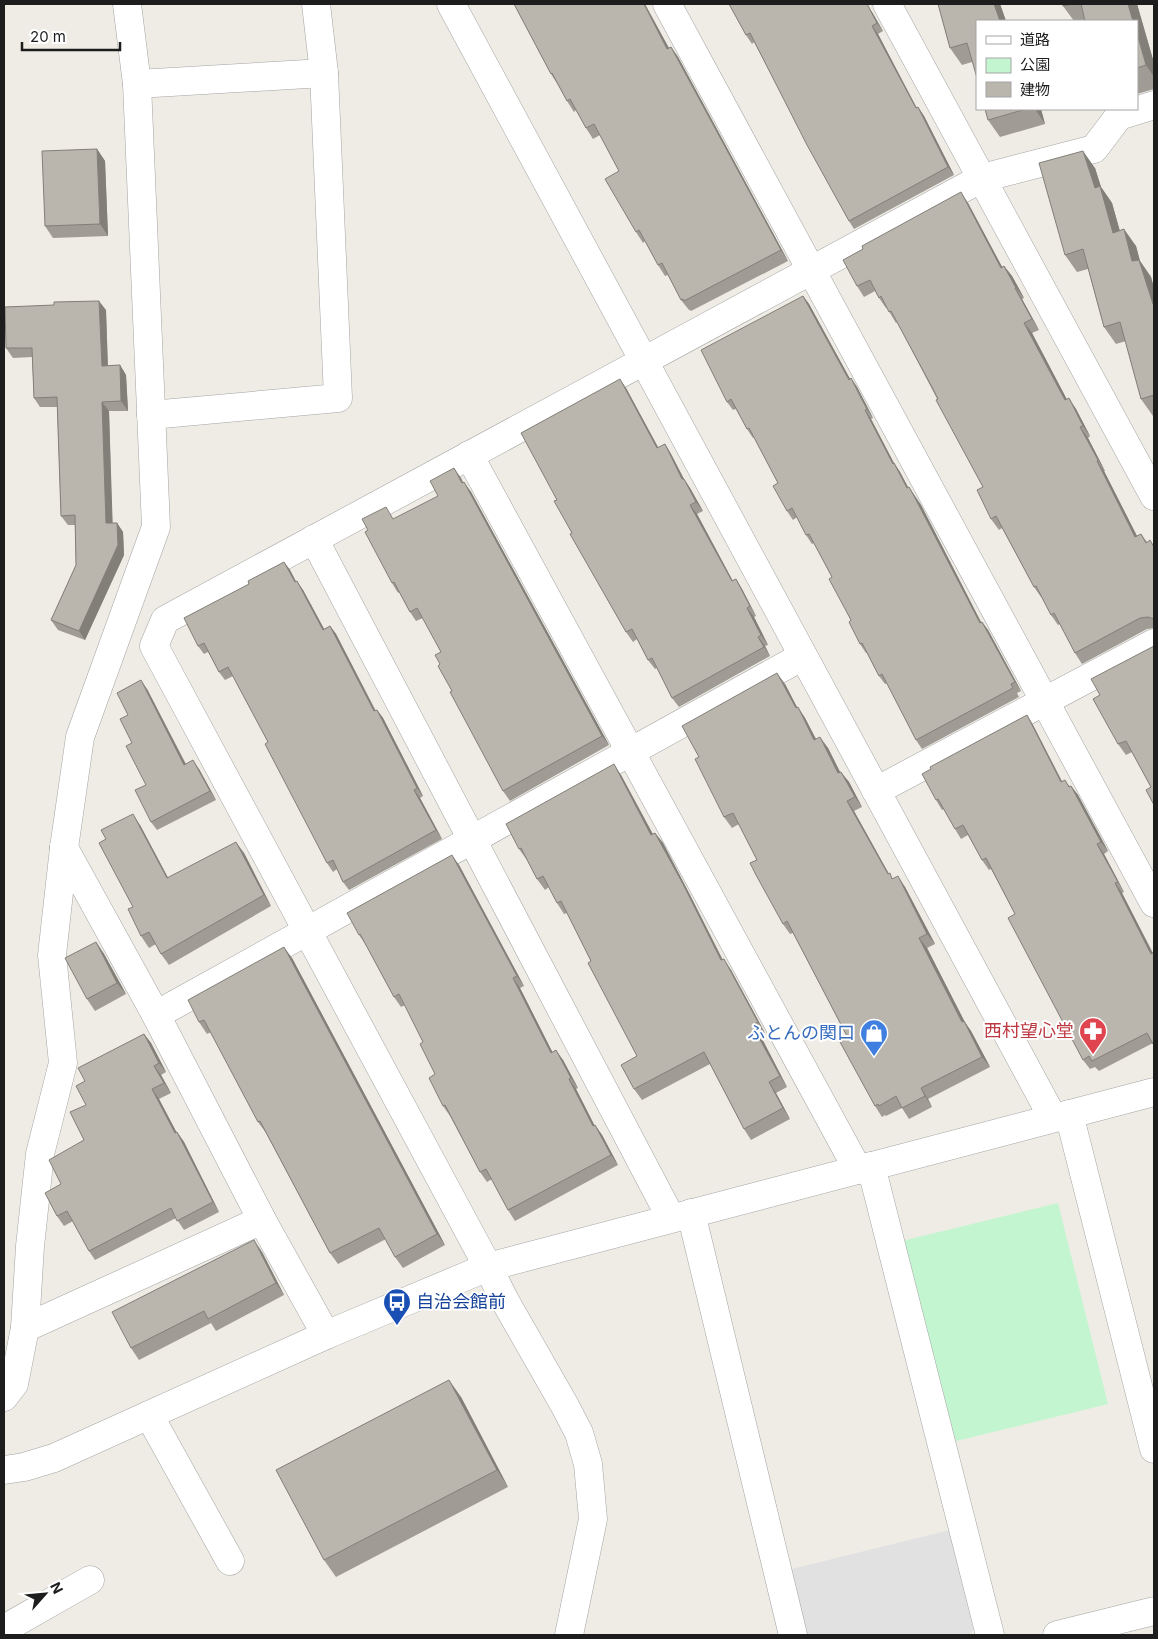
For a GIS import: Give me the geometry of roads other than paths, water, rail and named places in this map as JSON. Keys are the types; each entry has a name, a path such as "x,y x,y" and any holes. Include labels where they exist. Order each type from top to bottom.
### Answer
{"street":[{"path":"4,1397 14,1384 25,1328 30,1246 40,1154 63,1063 52,955 64,848 80,737 156,527 137,84 127,4"},
{"path":"151,415 338,398 324,73 316,4"},
{"path":"451,4 876,791 1061,1116 1154,1449"},
{"path":"667,4 1154,903"},
{"path":"887,4 982,178 1144,455 1154,496"},
{"path":"137,84 324,73"},
{"path":"568,1635 593,1519 588,1464 579,1433 505,1301 154,646 165,620 469,455 982,178 1094,149 1119,116 1154,105"},
{"path":"469,455 630,751 864,1168 990,1635"},
{"path":"314,539 472,840 681,1216 793,1635"},
{"path":"876,791 1154,642"},
{"path":"156,1015 803,656"},
{"path":"64,848 156,1015 262,1220 326,1335"},
{"path":"4,1470 24,1467 54,1458 326,1335 488,1267 1154,1092"},
{"path":"25,1328 262,1220"},
{"path":"149,1415 230,1561"},
{"path":"4,1629 90,1580"},
{"path":"1057,1635 1154,1611"}],"place":[{"name":"西村望心堂","path":"1093,1055"},
{"name":"ふとんの関口","path":"874,1057"},
{"name":"自治会館前","path":"397,1326"}]}
